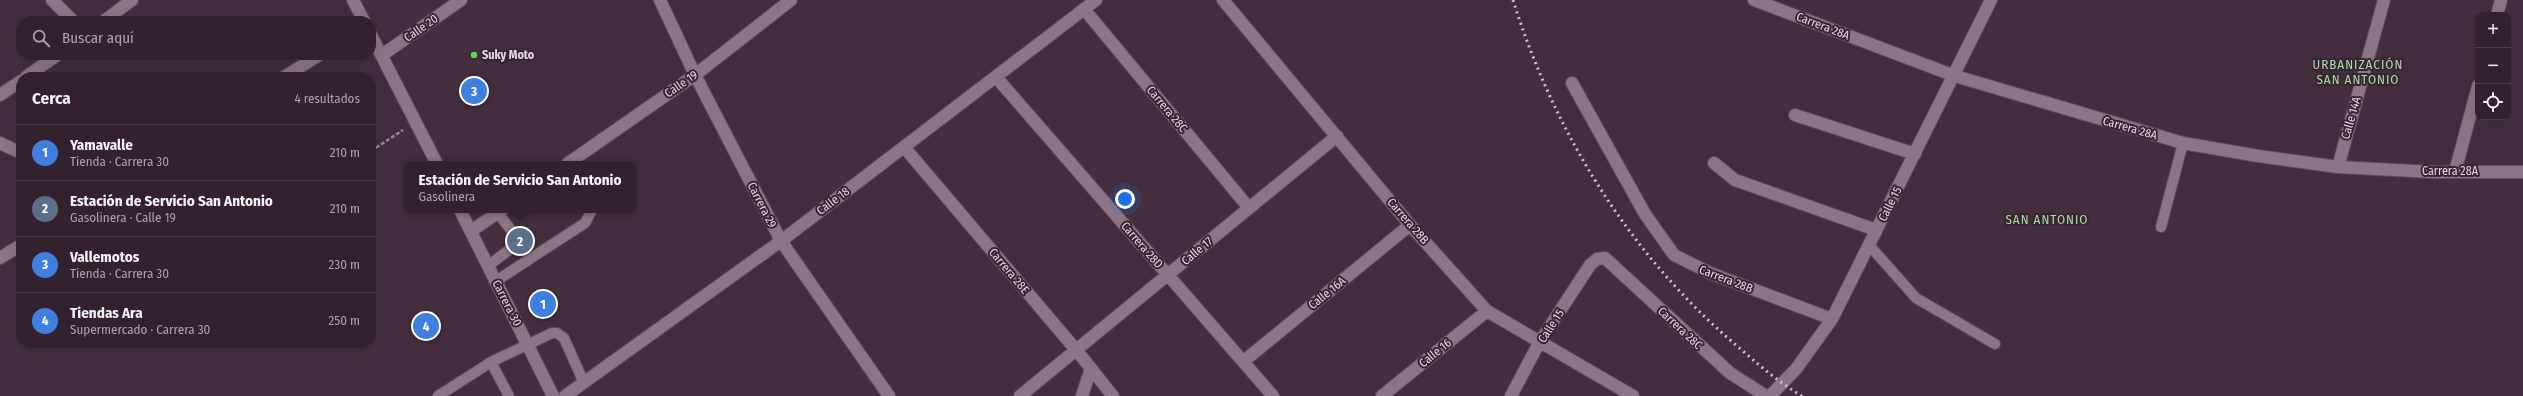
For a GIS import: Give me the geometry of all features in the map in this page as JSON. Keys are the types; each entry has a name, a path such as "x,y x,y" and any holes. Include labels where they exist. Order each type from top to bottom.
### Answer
{"street":[{"path":"52,0 68,16"},
{"path":"111,16 132,0"},
{"path":"353,0 361,16"},
{"name":"Calle 20","path":"382,55 461,0"},
{"name":"Carrera 29","path":"660,0 695,75 781,241 889,396"},
{"name":"Calle 19","path":"573,161 695,75 791,0"},
{"name":"Calle 18","path":"565,396 781,241 1096,0"},
{"name":"Carrera 28B","path":"1223,0 1410,225 1488,311 1632,396"},
{"name":"Carrera 28A","path":"1754,0 1955,76 2183,143 2258,156 2338,167 2455,172 2523,172"},
{"name":"Calle 15","path":"1770,396 1796,369 1832,319 1955,76 1991,0"},
{"name":"Calle 14A","path":"2338,167 2384,0"},
{"path":"2498,12 2501,0"},
{"name":"Carrera 28C","path":"1084,9 1249,208"},
{"path":"376,44 436,161"},
{"path":"33,72 51,60"},
{"path":"292,72 311,60"},
{"name":"Carrera 28D","path":"996,77 1244,361 1272,396"},
{"name":"Carrera 28B","path":"1572,83 1645,214 1674,255 1710,273 1832,319"},
{"path":"0,96 16,85"},
{"path":"2455,172 2475,97"},
{"path":"1795,115 1915,154"},
{"name":"Calle 17","path":"1020,396 1077,351 1337,136"},
{"path":"0,143 16,151"},
{"name":"Carrera 28E","path":"904,147 1092,368 1113,396"},
{"path":"1714,163 1735,180 1876,230"},
{"name":"Carrera 30","path":"462,213 553,396"},
{"path":"471,231 497,213"},
{"name":"Calle 16A","path":"1244,361 1410,225"},
{"path":"0,258 16,248"},
{"name":"Carrera 28C","path":"1597,259 1605,258 1730,373 1766,396"},
{"name":"Calle 15","path":"1511,396 1540,343 1590,265 1597,259"},
{"name":"Calle 16","path":"1382,396 1488,311"},
{"path":"1082,396 1092,368"}],"lane":[{"path":"2161,227 2183,143"},
{"path":"501,213 514,234"},
{"path":"496,281 586,223 591,213"},
{"path":"1869,245 1916,298 1995,344"},
{"path":"488,266 514,246"},
{"path":"438,396 491,362 528,344 557,333 564,338 584,383"},
{"path":"491,362 509,396"}],"path":[{"path":"376,147 416,122"}],"building":[{"path":"522,229 531,244 517,252 520,246 516,240 520,237 519,231"}],"railway":[{"path":"1513,0 1530,50 1551,98 1574,144 1601,189 1630,232 1698,311 1760,366 1802,396"}],"place":[{"name":"Suky Moto","path":"474,55"},
{"name":"Vallemotos","path":"474,91"},
{"name":"Estación de Servicio San Antonio","path":"520,241"},
{"name":"Yamavalle","path":"543,304"},
{"name":"Tiendas Ara","path":"426,326"}],"district":[{"name":"URBANIZACIÓN SAN ANTONIO","path":"2358,72"},
{"name":"SAN ANTONIO","path":"2047,219"}]}
